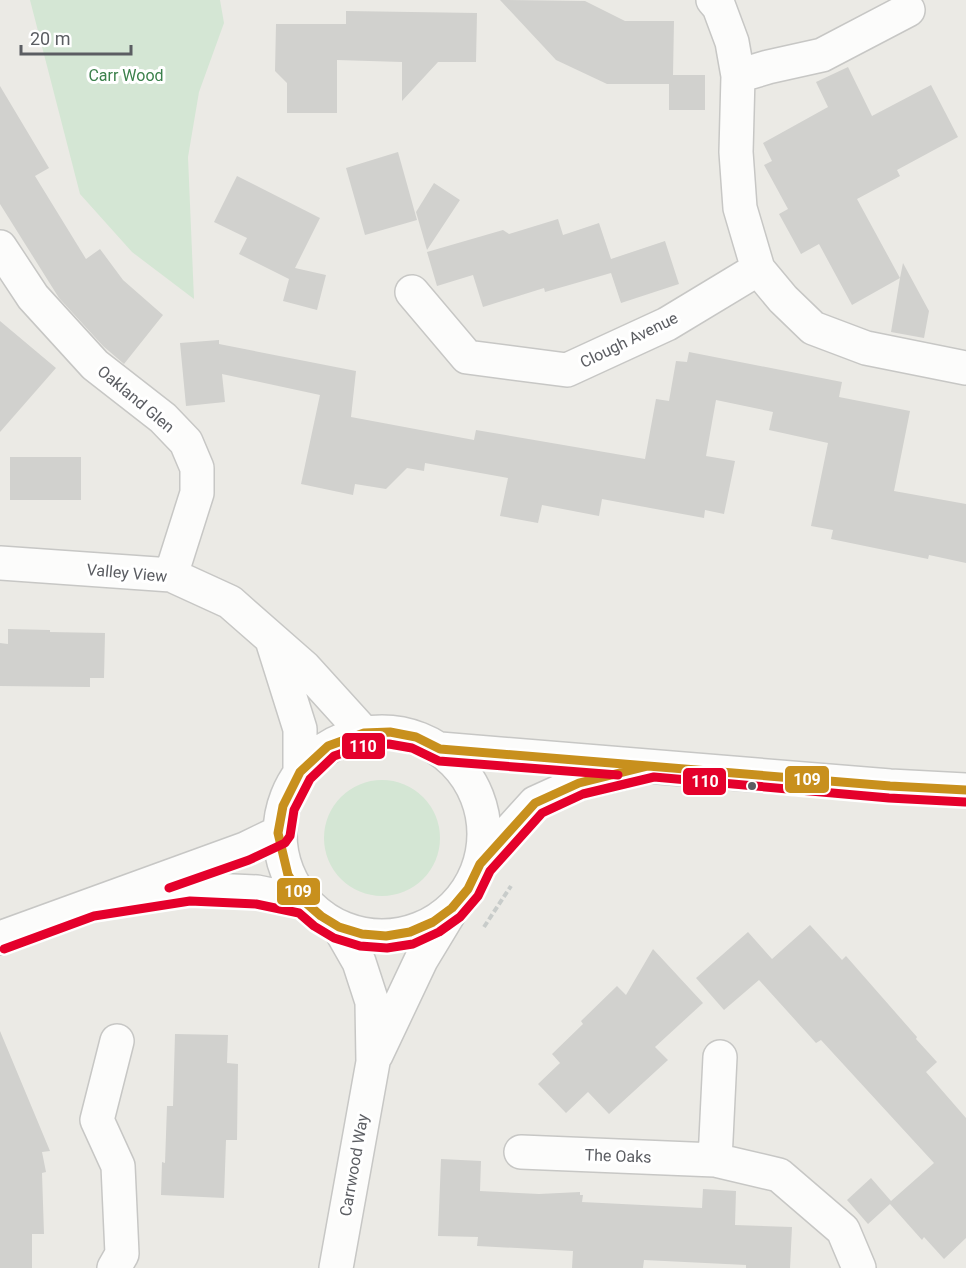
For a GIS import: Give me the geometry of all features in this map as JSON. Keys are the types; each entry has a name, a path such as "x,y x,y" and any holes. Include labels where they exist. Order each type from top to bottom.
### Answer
{"street":[{"path":"713,0 732,42 738,76 736,152 740,208 758,269 783,299 813,328 866,348 966,368"},
{"path":"738,76 822,55 908,10"},
{"name":"Oakland Glen","path":"0,247 33,297 95,365 163,418 186,442 197,468 197,493 171,575"},
{"name":"Clough Avenue","path":"412,292 467,357 567,370 667,324 758,269"},
{"name":"Valley View","path":"0,562 171,575 230,602 305,668 364,733"},
{"path":"272,638 300,729 300,771"},
{"path":"390,732 416,737 440,749 457,764 470,781 479,802 484,823 484,845 480,864 468,889 452,908 433,922 411,932 387,936 362,934 339,927 321,916 305,902 288,875 278,833 283,806 300,771 328,746 364,733 390,732"},
{"path":"440,749 890,786 966,790"},
{"path":"480,864 535,803 579,783 653,765"},
{"path":"0,938 245,849 278,833"},
{"path":"91,904 189,889 257,892 305,902"},
{"name":"Carrwood Way","path":"373,1062 421,960 452,908"},
{"name":"Carrwood Way","path":"336,1268 373,1062 372,1002 359,962 339,927"},
{"path":"114,1268 122,1254 118,1166 97,1120 117,1041"},
{"path":"715,1160 720,1057"},
{"name":"The Oaks","path":"521,1152 715,1160 779,1174 843,1230 859,1268"}],"green space":[{"name":"Carr Wood","path":"30,0 220,0 224,23 199,92 188,157 194,299 132,252 80,194"},
{"path":"382,780 404,785 423,797 435,816 440,838 435,860 423,879 404,891 382,896 360,891 341,879 329,860 324,838 329,816 341,797 360,785"}],"building":[{"path":"500,0 585,1 625,21 674,21 673,75 705,75 705,110 669,110 669,84 607,84 556,60"},
{"path":"346,11 477,13 476,62 438,62 402,101 402,62 337,60 337,113 287,113 287,83 275,71 276,24 346,24"},
{"path":"848,67 872,116 931,85 958,137 897,170 900,176 857,199 900,278 852,305 819,244 801,254 779,214 788,209 764,165 772,161 763,143 828,107 816,82"},
{"path":"0,86 49,168 35,176 86,259 100,249 123,280 163,315 124,364 103,346 59,298 0,204"},
{"path":"398,152 417,220 365,235 346,168"},
{"path":"237,176 320,218 295,268 326,275 317,310 283,301 289,279 239,254 247,238 214,222"},
{"path":"434,183 460,200 427,250 416,212"},
{"path":"558,219 563,235 599,223 611,259 665,241 679,284 621,303 611,273 545,292 544,288 483,307 473,275 437,286 427,252 503,230 509,234"},
{"path":"903,263 929,311 924,338 891,332"},
{"path":"0,321 56,368 0,432"},
{"path":"219,340 219,344 356,371 351,417 474,440 476,430 645,459 656,399 669,401 676,361 687,362 689,352 842,382 839,397 910,411 894,491 966,504 966,563 929,555 928,559 831,539 833,530 811,526 828,443 769,430 773,412 716,400 706,456 735,461 724,514 705,510 704,518 602,499 599,516 542,505 538,523 500,516 508,478 425,463 424,471 407,468 386,489 355,484 353,495 301,484 320,395 222,374 225,402 186,406 180,343"},
{"path":"10,457 81,457 81,500 10,500"},
{"path":"8,629 105,633 104,678 90,678 90,687 0,686 0,643 8,644"},
{"path":"810,925 842,960 846,956 917,1037 916,1039 937,1062 926,1072 966,1118 966,1238 944,1259 924,1237 922,1240 890,1204 868,1224 847,1200 871,1178 891,1201 934,1163 821,1040 816,1043 759,980 724,1010 696,978 748,932 772,959"},
{"path":"653,949 703,1003 655,1047 668,1060 609,1114 588,1092 566,1113 538,1084 560,1063 552,1054 583,1024 581,1021 617,986 626,995"},
{"path":"0,1031 50,1151 42,1152 46,1172 42,1173 44,1234 32,1234 32,1268 0,1268"},
{"path":"175,1034 228,1035 227,1063 238,1064 237,1140 226,1140 224,1198 161,1195 162,1162 165,1163 167,1106 173,1106"},
{"path":"441,1159 481,1161 480,1191 539,1194 580,1192 580,1195 583,1195 582,1202 702,1208 703,1189 736,1191 735,1225 792,1227 790,1268 746,1268 746,1265 644,1260 643,1268 572,1268 573,1251 477,1246 478,1237 438,1236"}],"transit line":[{"name":"109","path":"390,732 416,737 440,749 648,766 579,783 535,803 480,864 468,889 452,908 433,922 410,932 386,936 362,934 339,927 321,916 305,902 288,875 278,833 283,806 300,772 328,746 364,733 390,732"},
{"name":"110","path":"169,888 249,860 285,843 290,836 294,810 310,779 334,756 366,745 389,744 412,748 439,761 618,775"},
{"name":"109","path":"648,766 966,790"},
{"name":"110","path":"4,949 94,916 190,901 256,904 299,913 314,926 334,938 360,946 387,948 413,944 439,932 460,917 478,896 490,871 542,813 583,794 654,777 889,798 965,802"}]}
